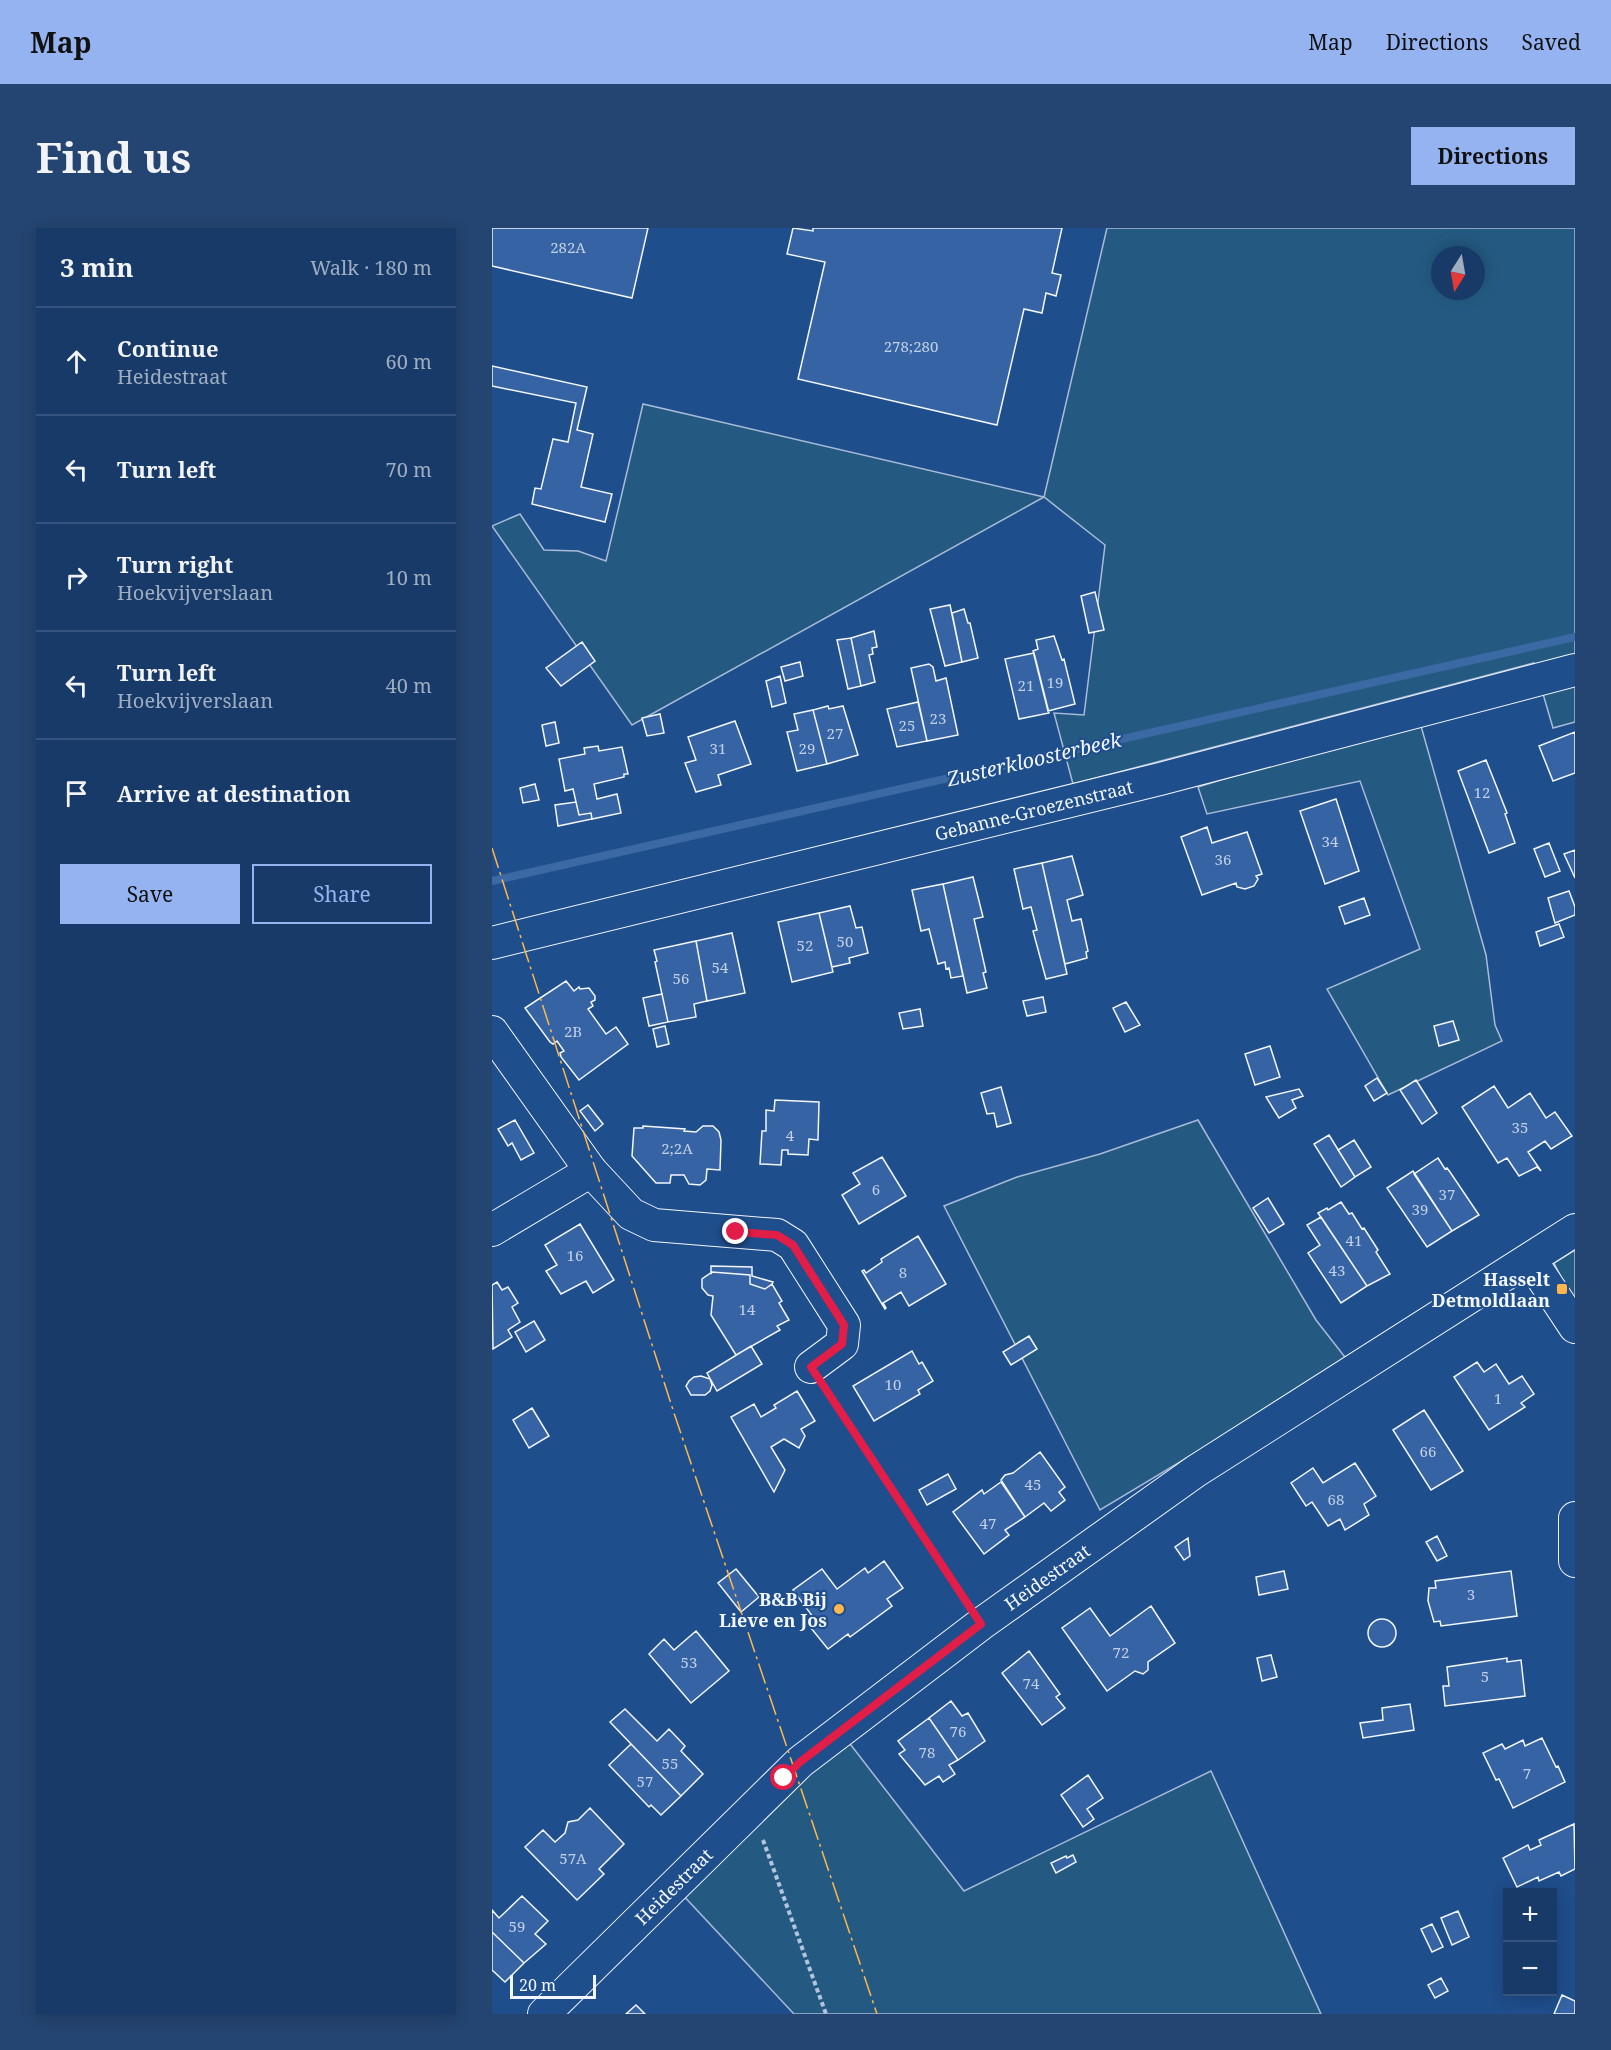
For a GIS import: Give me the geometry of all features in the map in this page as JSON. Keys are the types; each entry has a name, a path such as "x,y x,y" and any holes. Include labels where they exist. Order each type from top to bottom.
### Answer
{"street":[{"name":"Gebanne-Groezenstraat","path":"492,943 1160,779 1575,670"},
{"path":"492,1032 591,1171 631,1214 654,1225 777,1235 793,1245 844,1325 842,1344 811,1367"},
{"path":"492,1230 591,1171"},
{"name":"Heidestraat","path":"544,2014 800,1762 981,1624 1196,1471 1575,1230"},
{"path":"1530,1259 1575,1327"},
{"path":"1575,1518 1575,1561"}],"path":[{"path":"811,1367 981,1624"},
{"path":"752,1809 826,2014"}],"shaded area":[{"path":"1107,228 1575,228 1575,722 1553,728 1534,663 1073,784 1054,713 1084,715 1105,545 1044,497"},
{"path":"643,404 1044,497 632,725 492,526 520,514 544,550 578,551 606,561"},
{"path":"1419,719 1486,955 1495,1025 1502,1041 1388,1095 1327,989 1420,949 1360,781 1207,814 1198,787"},
{"path":"1198,1120 1316,1320 1348,1361 1100,1510 944,1206 1017,1177 1100,1154"},
{"path":"1575,1250 1575,1305 1554,1263"},
{"path":"847,1740 964,1891 1211,1771 1321,2014 794,2014 680,1892"}],"building":[{"path":"492,228 648,228 632,298 492,266"},
{"path":"793,228 813,231 813,228 1062,228 1052,273 1061,275 1056,296 1046,293 1042,313 1024,309 997,425 798,379 825,262 787,254"},
{"path":"492,366 587,387 577,430 593,434 581,487 612,494 605,522 532,504 535,488 541,489 553,439 568,442 576,403 492,386"},
{"path":"1095,592 1104,630 1089,633 1081,596"},
{"path":"950,605 962,662 945,666 930,609"},
{"path":"964,609 968,623 970,623 978,658 962,662 952,613"},
{"path":"874,631 877,647 872,648 873,654 869,655 875,682 861,686 851,638"},
{"path":"1054,636 1062,660 1064,659 1075,704 1048,711 1033,651 1038,649 1036,640"},
{"path":"851,638 861,686 848,689 837,640"},
{"path":"582,642 595,661 561,686 546,668"},
{"path":"1034,653 1049,713 1019,719 1005,659"},
{"path":"800,662 803,676 785,681 781,667"},
{"path":"929,664 933,667 936,681 946,678 958,735 927,741 911,668"},
{"path":"780,676 786,703 772,707 766,681"},
{"path":"918,702 927,741 897,747 887,709"},
{"path":"828,706 829,709 843,706 858,755 827,764 813,710"},
{"path":"813,710 827,764 797,771 787,732 798,730 794,714"},
{"path":"660,714 664,733 647,736 642,718"},
{"path":"735,721 751,764 718,775 721,785 696,792 685,763 696,760 688,737"},
{"path":"555,722 559,743 546,746 542,725"},
{"path":"1575,732 1575,773 1553,781 1539,746"},
{"path":"598,746 599,751 622,747 628,774 594,784 597,799 617,794 621,813 592,819 591,813 579,815 573,789 565,791 559,759 585,754 584,748"},
{"path":"1486,760 1507,813 1505,814 1515,843 1489,853 1458,771"},
{"path":"535,784 539,800 523,803 520,788"},
{"path":"1336,799 1359,871 1325,884 1300,811"},
{"path":"576,802 579,815 591,813 592,819 558,826 555,805"},
{"path":"1207,827 1212,843 1247,832 1262,874 1256,876 1258,879 1254,886 1245,889 1237,887 1236,883 1202,895 1181,837"},
{"path":"1549,843 1560,871 1545,877 1534,849"},
{"path":"1575,850 1575,878 1564,854"},
{"path":"1072,856 1083,895 1067,900 1072,921 1081,919 1088,951 1086,952 1087,958 1065,964 1042,863"},
{"path":"1042,863 1067,974 1046,979 1033,931 1037,930 1031,907 1023,909 1014,869"},
{"path":"973,877 983,917 974,919 986,972 983,973 987,988 967,993 943,884"},
{"path":"943,884 963,976 951,978 945,962 938,964 929,929 921,931 912,890"},
{"path":"1569,891 1575,907 1575,915 1555,923 1548,898"},
{"path":"1364,898 1370,915 1345,924 1339,907"},
{"path":"850,906 856,928 862,927 868,953 849,958 850,963 832,967 819,913"},
{"path":"819,913 833,972 792,982 778,922"},
{"path":"1559,924 1564,937 1540,946 1536,932"},
{"path":"732,933 745,993 707,1001 696,941"},
{"path":"696,941 707,1001 694,1004 696,1017 668,1022 654,950"},
{"path":"566,981 574,991 579,987 580,989 589,988 595,1000 591,1002 593,1006 588,1009 606,1034 616,1027 628,1044 579,1080 561,1057 560,1053 564,1051 557,1041 553,1044 550,1042 525,1008"},
{"path":"662,994 668,1022 649,1026 643,998"},
{"path":"1043,997 1046,1012 1027,1016 1023,1001"},
{"path":"1126,1002 1140,1025 1125,1032 1113,1008"},
{"path":"920,1009 923,1026 903,1029 899,1013"},
{"path":"1453,1021 1459,1040 1439,1046 1434,1026"},
{"path":"665,1026 669,1044 657,1047 653,1029"},
{"path":"1270,1046 1280,1077 1255,1085 1245,1054"},
{"path":"1377,1078 1387,1093 1374,1101 1365,1086"},
{"path":"1416,1080 1437,1113 1422,1124 1400,1090"},
{"path":"1494,1086 1508,1108 1530,1093 1546,1118 1555,1112 1572,1136 1551,1149 1545,1141 1528,1152 1541,1171 1537,1167 1519,1176 1507,1158 1498,1163 1462,1107"},
{"path":"1001,1087 1011,1123 997,1127 994,1113 987,1114 981,1093"},
{"path":"1299,1089 1303,1096 1292,1100 1296,1108 1279,1118 1266,1097"},
{"path":"775,1100 819,1102 818,1140 809,1139 808,1155 788,1154 788,1150 782,1150 781,1165 760,1164 762,1131 766,1131 766,1110 774,1111"},
{"path":"588,1105 603,1124 595,1131 580,1111"},
{"path":"515,1120 534,1153 521,1160 512,1143 508,1146 498,1129"},
{"path":"643,1126 696,1132 703,1126 713,1126 719,1132 721,1140 720,1170 707,1169 706,1180 700,1185 689,1184 684,1175 671,1175 670,1183 656,1183 632,1156 634,1128 643,1128"},
{"path":"1329,1135 1355,1177 1341,1187 1314,1144"},
{"path":"1354,1140 1371,1167 1355,1177 1338,1150"},
{"path":"882,1157 906,1196 859,1224 842,1195 860,1184 853,1173"},
{"path":"1438,1158 1479,1215 1452,1231 1414,1174"},
{"path":"1413,1171 1452,1231 1427,1247 1387,1188"},
{"path":"1268,1198 1284,1224 1269,1233 1253,1208"},
{"path":"1341,1202 1349,1214 1352,1213 1362,1229 1364,1228 1390,1274 1367,1286 1318,1213"},
{"path":"1321,1217 1367,1286 1341,1303 1308,1253 1320,1245 1307,1225"},
{"path":"580,1224 614,1280 593,1293 586,1281 561,1294 546,1271 557,1265 545,1245"},
{"path":"918,1236 946,1284 909,1306 901,1292 883,1303 885,1309 862,1271 866,1273 882,1262 881,1259"},
{"path":"711,1266 752,1267 752,1276 773,1282 765,1289 750,1284 750,1275 712,1272 711,1274"},
{"path":"712,1272 750,1275 750,1284 765,1289 772,1284 789,1320 777,1326 780,1330 736,1355 711,1315 713,1296 708,1295 702,1288 702,1279"},
{"path":"497,1282 502,1290 508,1287 518,1303 512,1307 520,1322 508,1330 512,1337 493,1349 492,1285"},
{"path":"534,1321 545,1340 526,1352 515,1332"},
{"path":"1029,1336 1037,1349 1011,1365 1003,1352"},
{"path":"751,1346 762,1364 717,1391 707,1373"},
{"path":"912,1351 919,1364 922,1362 933,1381 918,1390 920,1394 874,1421 853,1386"},
{"path":"1477,1362 1484,1372 1496,1364 1509,1384 1522,1376 1534,1394 1521,1403 1525,1407 1489,1430 1454,1377"},
{"path":"701,1376 710,1379 712,1385 710,1391 705,1395 691,1395 686,1386 694,1377"},
{"path":"797,1391 815,1421 801,1429 805,1436 799,1448 784,1439 771,1447 785,1470 774,1492 731,1417 754,1404 761,1417 776,1408 774,1405"},
{"path":"532,1408 549,1436 529,1448 513,1420"},
{"path":"1424,1410 1463,1471 1431,1490 1393,1430"},
{"path":"1040,1452 1065,1487 1059,1492 1065,1500 1051,1511 1044,1503 1025,1517 1001,1480"},
{"path":"1355,1463 1376,1496 1364,1504 1369,1515 1345,1530 1340,1519 1328,1526 1312,1502 1306,1506 1291,1483 1313,1468 1323,1483"},
{"path":"948,1474 956,1489 927,1505 919,1490"},
{"path":"1001,1482 1025,1517 1005,1530 1009,1535 984,1554 953,1512 982,1490 984,1494"},
{"path":"1437,1536 1447,1556 1437,1561 1426,1542"},
{"path":"1188,1538 1190,1556 1184,1560 1175,1547"},
{"path":"884,1561 903,1588 887,1599 892,1606 850,1637 848,1634 828,1649 806,1622 813,1617 793,1590 822,1569 837,1589 865,1568 868,1573"},
{"path":"736,1569 759,1597 741,1612 718,1583"},
{"path":"1284,1571 1288,1589 1259,1595 1256,1577"},
{"path":"1511,1571 1517,1616 1441,1626 1440,1621 1434,1622 1428,1601 1429,1588 1436,1588 1435,1581"},
{"path":"1151,1606 1175,1643 1148,1662 1148,1670 1143,1674 1135,1671 1107,1691 1062,1628 1090,1608 1110,1636"},
{"path":"1382,1619 1392,1623 1396,1633 1392,1643 1382,1647 1372,1643 1368,1633 1372,1623"},
{"path":"696,1631 729,1671 691,1703 649,1654 664,1639 674,1650"},
{"path":"1029,1651 1060,1694 1056,1697 1065,1708 1042,1725 1002,1673"},
{"path":"1271,1655 1277,1677 1262,1681 1257,1658"},
{"path":"1507,1658 1507,1662 1521,1660 1525,1696 1445,1706 1443,1686 1449,1686 1447,1667"},
{"path":"951,1701 962,1716 968,1713 985,1741 958,1760 929,1718"},
{"path":"1410,1704 1414,1730 1363,1738 1360,1723 1383,1720 1382,1708"},
{"path":"625,1709 657,1741 669,1729 685,1746 681,1751 703,1774 681,1796 610,1722"},
{"path":"929,1718 958,1760 949,1765 955,1774 943,1782 939,1776 925,1785 899,1754 905,1750 898,1741"},
{"path":"1542,1738 1565,1782 1513,1808 1483,1753 1502,1744 1505,1749 1523,1740 1525,1746"},
{"path":"631,1744 681,1796 661,1815 651,1805 649,1807 609,1765"},
{"path":"1088,1775 1103,1798 1087,1809 1094,1819 1083,1827 1061,1795"},
{"path":"590,1808 624,1844 599,1869 604,1874 577,1900 525,1847 543,1830 555,1842 565,1833 568,1822 578,1820"},
{"path":"1574,1824 1575,1869 1561,1876 1559,1872 1539,1881 1538,1877 1517,1887 1503,1858 1528,1845 1530,1850 1541,1845 1539,1840"},
{"path":"1073,1855 1076,1862 1056,1873 1051,1863"},
{"path":"522,1896 548,1921 535,1934 546,1944 524,1963 492,1932 492,1910 499,1918"},
{"path":"1458,1911 1469,1937 1452,1945 1441,1918"},
{"path":"1432,1924 1443,1947 1432,1952 1421,1929"},
{"path":"492,1932 524,1963 505,1982 492,1970"},
{"path":"1441,1978 1448,1991 1435,1998 1428,1985"},
{"path":"1562,1995 1575,2001 1575,2014 1554,2014"},
{"path":"636,2005 645,2014 626,2014"}],"waterway":[{"name":"Zusterkloosterbeek","path":"492,881 1575,637"}],"power":[{"path":"492,848 674,1413 877,2014"}],"place":[{"name":"Hasselt Detmoldlaan","path":"1562,1289"},
{"name":"B&B Bij Lieve en Jos","path":"839,1609"}],"route":[{"path":"736,1232 777,1235 793,1245 844,1325 842,1344 811,1367 981,1624 800,1762 784,1778"}]}
